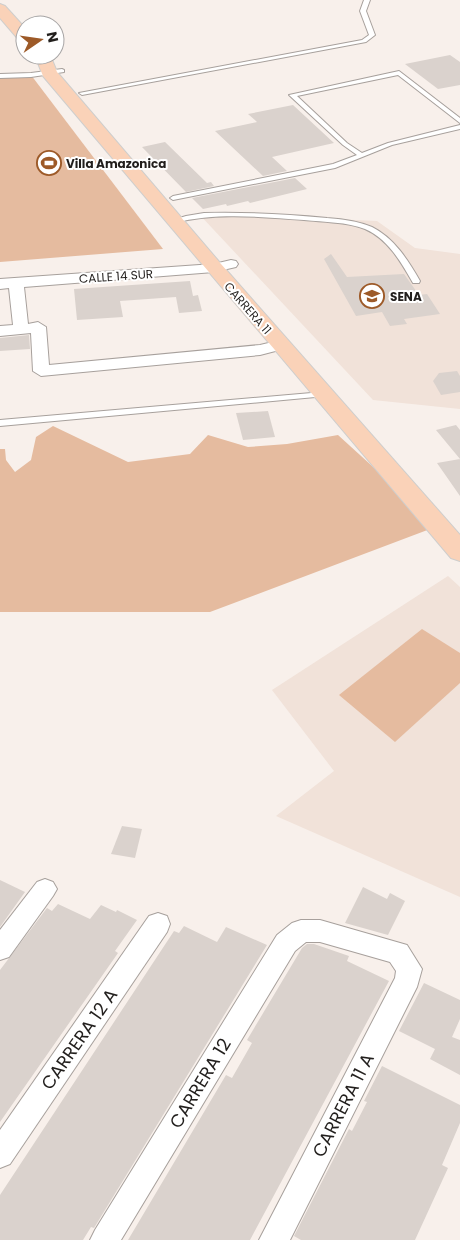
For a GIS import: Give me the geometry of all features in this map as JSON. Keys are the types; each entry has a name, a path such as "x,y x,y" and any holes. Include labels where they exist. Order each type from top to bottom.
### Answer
{"main road":[{"path":"0,8 15,25"},
{"name":"CARRERA 11","path":"50,65 82,93 174,198 182,219"},
{"name":"CARRERA 11","path":"50,65 223,266 460,527"},
{"name":"CARRERA 11","path":"223,266 281,345 460,552"}],"street":[{"name":"CALLE 14 SUR","path":"0,284 223,266"},
{"path":"16,283 21,329"},
{"path":"0,331 40,327 41,371 260,350 281,345"},
{"path":"0,950 45,889"},
{"name":"CARRERA 12 A","path":"0,1154 158,924"},
{"name":"CARRERA 12","path":"105,1240 286,943 301,931 320,931 398,953 409,969"},
{"name":"CARRERA 11 A","path":"274,1240 408,979 409,969"}],"lane":[{"path":"82,93 348,46 364,41 372,35 362,11 367,0"},
{"path":"0,76 45,65"},
{"path":"361,155 344,144 292,95 399,74 460,121"},
{"path":"174,198 335,166 390,144 460,128"},
{"path":"182,219 230,215 333,221 367,227 389,243 404,259 416,281"},
{"path":"0,423 323,394"}],"shaded area":[{"name":"Villa Amazonica","path":"31,75 163,249 0,262 0,77"},
{"path":"198,213 377,221 415,248 460,254 460,409 373,400"},
{"path":"53,426 128,462 190,454 208,435 248,447 287,444 338,435 438,526 210,612 0,612 0,449 5,449 6,460 15,472 31,460 36,437"},
{"path":"448,576 460,587 460,897 276,816 334,771 272,690"},
{"path":"422,629 460,653 460,683 395,742 339,695"}],"building":[{"path":"450,55 460,62 460,85 438,89 405,64"},
{"path":"293,105 334,143 272,157 287,171 263,176 215,131 257,122 248,114"},
{"path":"165,142 207,183 211,182 214,186 186,192 142,147"},
{"path":"295,178 307,189 250,203 248,201 203,209 192,198"},
{"path":"331,254 347,277 404,274 419,295 427,294 440,314 404,319 407,324 390,326 382,312 356,316 324,259"},
{"path":"190,281 193,296 198,295 202,311 179,313 176,297 120,301 123,317 77,320 74,289"},
{"path":"29,335 30,349 0,351 0,338"},
{"path":"457,371 460,376 460,392 441,395 433,381 439,373"},
{"path":"268,411 275,437 243,440 236,413"},
{"path":"456,425 460,430 460,459 436,430"},
{"path":"460,459 460,496 437,463"},
{"path":"122,826 142,829 135,858 111,854"},
{"path":"0,880 25,892 0,927"},
{"path":"363,887 387,899 390,893 405,901 388,935 345,923"},
{"path":"58,904 90,919 101,905 116,912 117,910 137,920 115,951 118,953 0,1122 0,970 47,908 52,911"},
{"path":"184,926 217,942 226,927 267,945 94,1228 91,1227 83,1240 0,1240 0,1195 174,931 179,933"},
{"path":"307,944 314,944 349,956 347,961 389,981 250,1240 128,1240 226,1075 232,1078 252,1043 247,1040 302,948"},
{"path":"424,983 460,1000 460,1019 452,1037 460,1040 460,1075 430,1059 435,1049 399,1031"},
{"path":"382,1066 460,1105 460,1123 442,1165 448,1168 415,1240 301,1240 294,1236 349,1129 352,1131 367,1102 364,1101"}],"place":[{"name":"Villa Amazonica","path":"49,163"},
{"name":"SENA","path":"372,296"}]}
